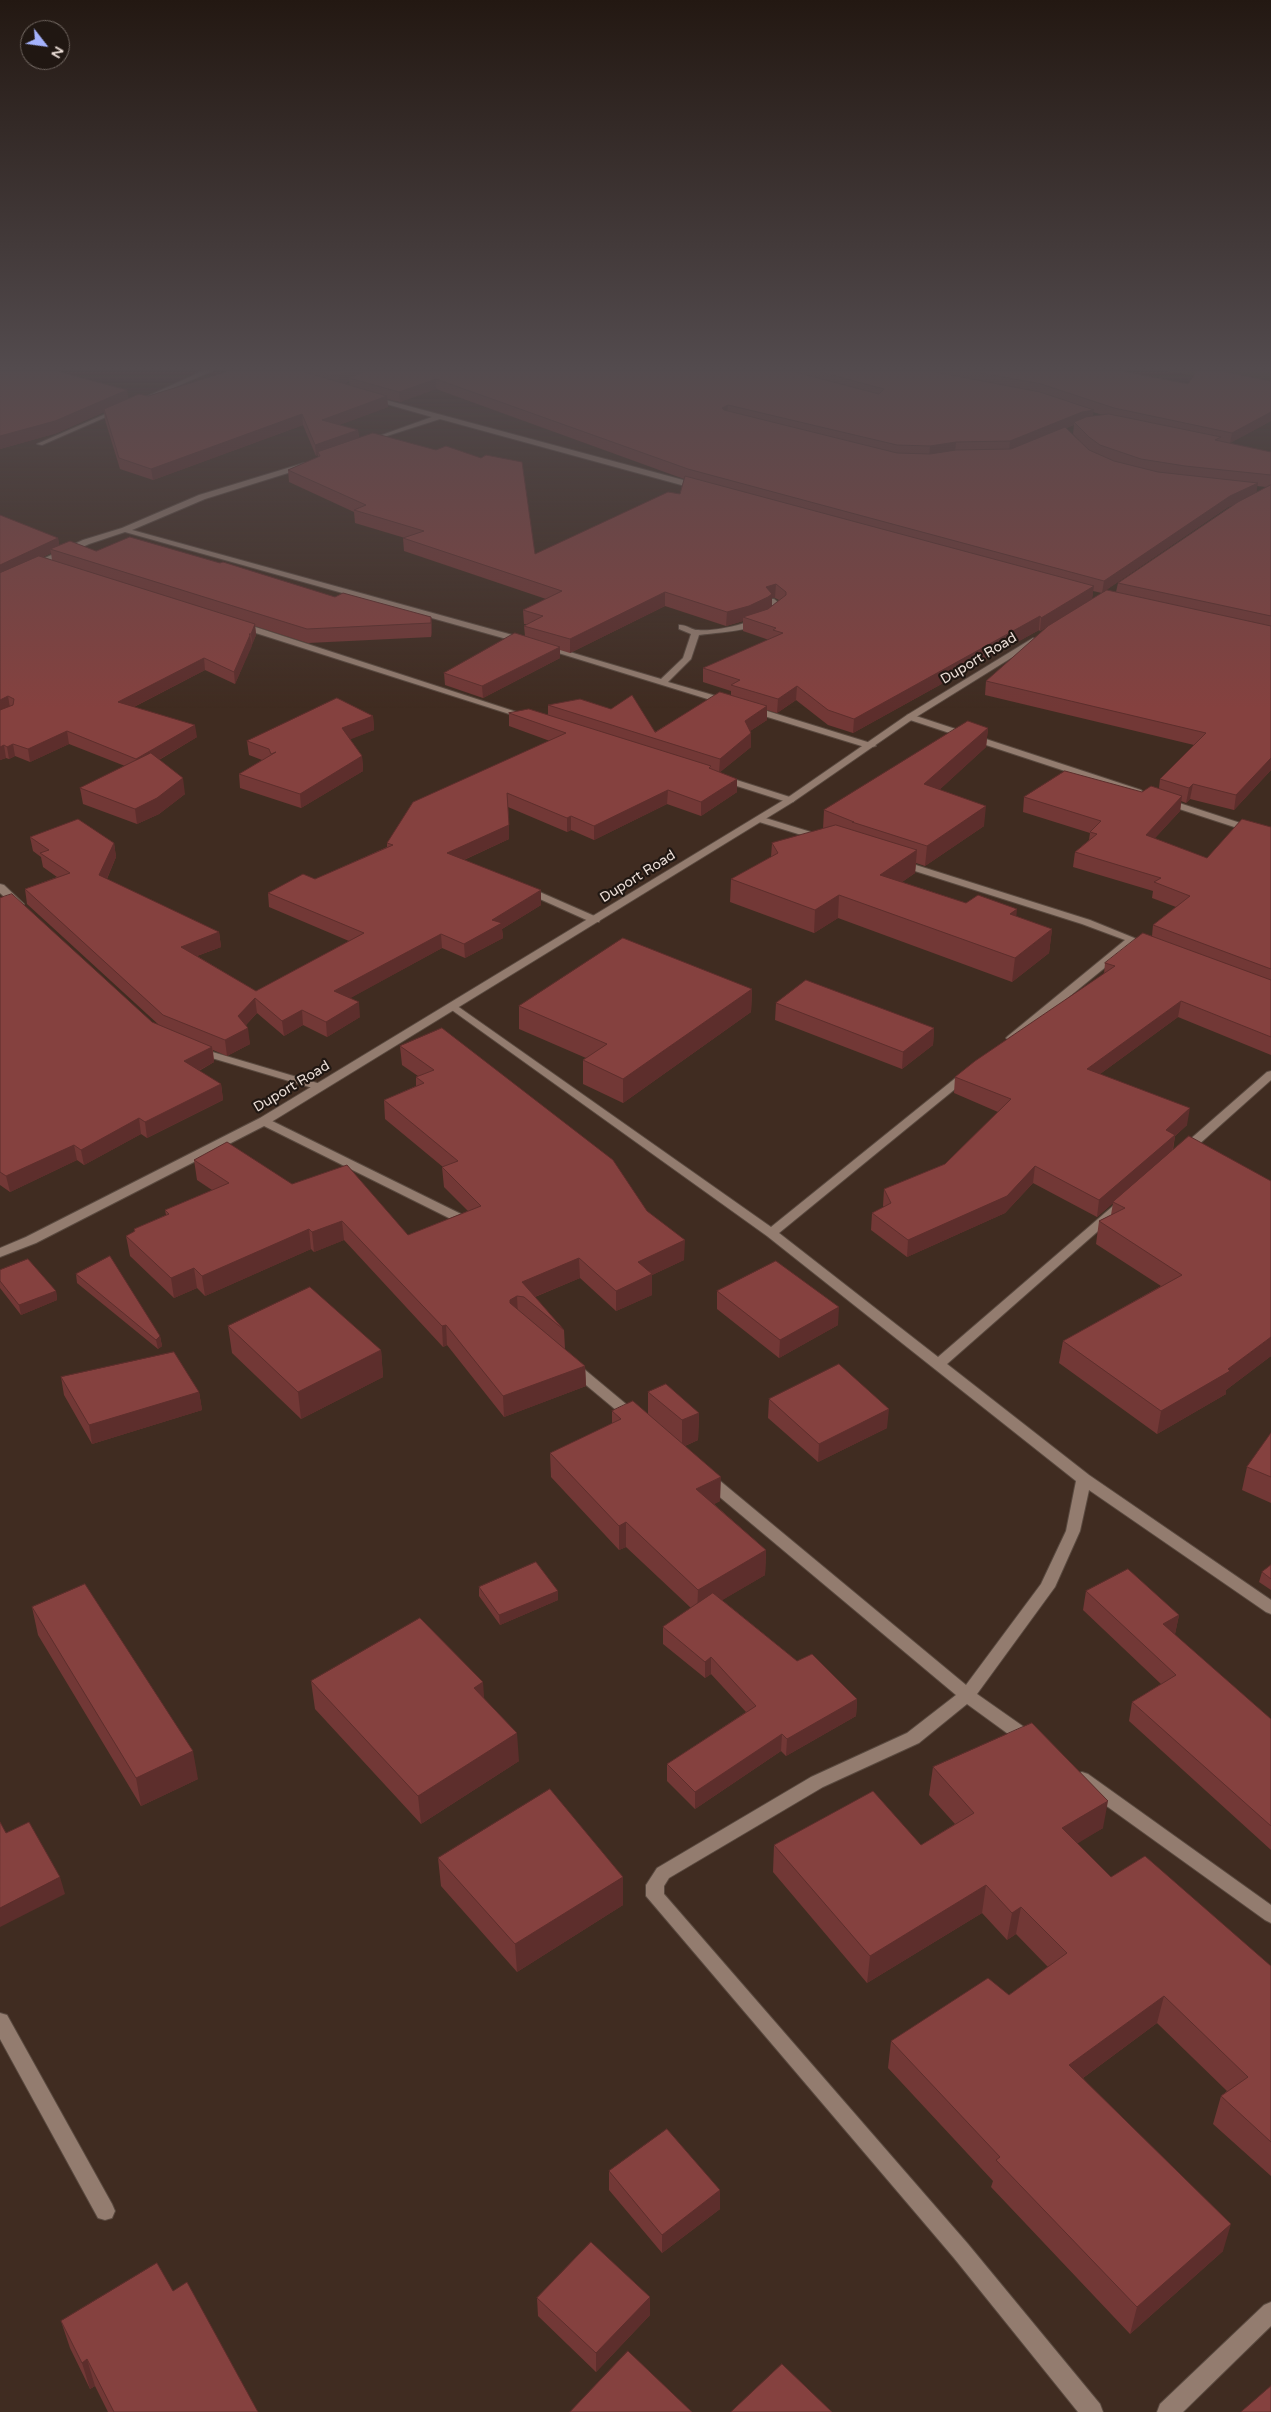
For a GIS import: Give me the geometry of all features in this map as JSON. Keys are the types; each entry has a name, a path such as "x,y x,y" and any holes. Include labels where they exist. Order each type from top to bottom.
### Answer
{"street":[{"path":"24,570 86,542 125,530 202,498 246,484"},
{"path":"684,484 708,490"},
{"path":"125,530 453,621 663,682 871,746"},
{"path":"40,562 59,568"},
{"path":"682,627 696,633 765,621 775,615 780,607 771,601"},
{"path":"230,622 534,719"},
{"path":"663,682 687,659 696,633"},
{"name":"Duport Road","path":"0,1253 31,1240 264,1121 790,800 871,746 910,717 1047,634"},
{"path":"910,717 1271,836"},
{"path":"714,776 790,800"},
{"path":"759,818 834,842"},
{"path":"890,860 1086,922 1160,950"},
{"path":"518,886 595,920"},
{"path":"0,887 29,914"},
{"path":"1002,1046 1132,940"},
{"path":"453,1006 772,1233 1084,1478 1271,1608"},
{"path":"185,1045 210,1056 320,1087"},
{"path":"772,1233 979,1065"},
{"path":"1175,1158 1271,1074"},
{"path":"264,1121 459,1218"},
{"path":"939,1364 1131,1197"},
{"path":"564,1360 648,1429"},
{"path":"694,1467 967,1695 1039,1747"},
{"path":"1084,1478 1072,1531 1048,1587 967,1695 913,1738 817,1782 663,1873 655,1885 655,1896 961,2251 1092,2412"},
{"path":"1071,1770 1271,1915"},
{"path":"0,2021 105,2211"},
{"path":"1168,2412 1271,2312"}],"building":[{"path":"318,484 525,484 535,554 668,492 680,494 683,484 713,484 1094,586 1041,618 1040,616 854,719 828,710 797,686 778,699 731,685 740,680 703,668 783,633 773,630 776,628 743,617 768,609 786,595 786,592 776,584 766,587 772,594 768,597 749,606 727,612 665,592 570,639 524,626 543,616 523,610 562,591 403,538 424,531 354,510 366,505"},
{"path":"742,484 1257,484 1230,496 1104,581"},
{"path":"1271,485 1271,616 1118,583 1238,502"},
{"path":"0,515 58,538 0,565"},
{"path":"130,537 220,563 223,562 335,597 343,593 431,617 431,623 307,629 50,549 70,541 96,551"},
{"path":"39,556 255,624 234,672 204,658 118,702 195,725 136,759 67,731 28,749 13,744 7,747 4,745 0,747 0,710 13,705 14,699 8,696 0,700 0,573"},
{"path":"1107,590 1271,626 1271,758 1236,795 1193,784 1189,788 1160,779 1206,733 986,681 1048,626"},
{"path":"515,633 560,647 482,686 444,673"},
{"path":"720,692 767,706 745,721 751,733 720,759 548,705 580,699 611,709 632,695 655,732"},
{"path":"337,698 373,716 342,728 362,756 300,794 239,774 276,752 271,754 269,749 247,741"},
{"path":"529,709 711,766 709,768 737,779 701,802 668,790 594,826 571,816 567,818 507,793 509,825 447,853 541,890 492,920 502,923 464,944 441,934 334,991 359,1002 326,1022 302,1010 282,1021 255,998 238,1016 248,1028 225,1040 163,1015 25,889 70,873 40,853 49,850 30,837 78,819 114,843 99,875 219,932 181,947 256,991 364,933 268,893 303,874 315,879 393,845 387,843 413,802 566,733 509,713"},
{"path":"968,721 988,728 924,784 986,806 927,846 852,822 854,822 824,810"},
{"path":"151,753 183,778 157,798 135,809 80,788"},
{"path":"1065,771 1142,792 1151,786 1182,796 1146,835 1207,858 1242,819 1271,827 1271,969 1153,925 1190,896 1154,882 1161,878 1075,852 1097,834 1090,832 1101,821 1024,797"},
{"path":"836,825 917,850 880,875 966,903 978,895 1017,909 1010,914 1052,929 1015,958 839,895 815,910 731,879 778,853 772,843"},
{"path":"12,894 152,1022 212,1047 184,1061 221,1084 145,1122 139,1118 81,1150 74,1145 6,1176 0,1172 0,898"},
{"path":"1143,933 1271,980 1271,1037 1181,1001 1087,1069 1190,1108 1166,1130 1175,1135 1099,1200 1035,1166 1007,1196 908,1240 872,1213 891,1203 884,1189 945,1164 1011,1099 955,1077 975,1061 1115,966 1105,963"},
{"path":"623,938 752,989 623,1079 583,1060 607,1044 519,1006"},
{"path":"806,980 934,1028 903,1052 776,1003"},
{"path":"442,1028 613,1160 647,1211 685,1240 638,1262 652,1274 616,1291 579,1258 522,1282 564,1330 524,1297 517,1296 510,1300 510,1303 585,1366 503,1396 446,1325 442,1326 342,1221 312,1232 309,1229 202,1276 194,1268 171,1278 126,1236 135,1231 134,1229 169,1214 165,1210 229,1183 194,1160 227,1142 292,1184 347,1165 408,1235 481,1206 442,1167 458,1161 384,1100 424,1083 416,1077 434,1070 400,1046"},
{"path":"1189,1136 1271,1181 1271,1337 1228,1369 1230,1371 1161,1411 1063,1341 1182,1275 1099,1221 1125,1208 1113,1202"},
{"path":"110,1256 160,1336 156,1340 76,1274"},
{"path":"28,1259 56,1291 19,1305 0,1281 0,1270"},
{"path":"776,1261 839,1307 780,1340 717,1291"},
{"path":"310,1287 381,1350 298,1392 228,1326"},
{"path":"174,1352 199,1392 89,1425 61,1377"},
{"path":"839,1364 889,1409 819,1444 769,1399"},
{"path":"666,1384 699,1413 682,1420 648,1392"},
{"path":"633,1401 721,1477 696,1489 766,1550 698,1590 626,1522 619,1526 550,1453 621,1419 612,1411"},
{"path":"1271,1433 1271,1477 1247,1467"},
{"path":"536,1562 558,1591 499,1615 479,1587"},
{"path":"1271,1565 1271,1579 1262,1572"},
{"path":"1128,1569 1179,1615 1163,1624 1271,1719 1271,1826 1132,1702 1176,1675 1086,1591"},
{"path":"85,1584 193,1751 136,1778 32,1607"},
{"path":"713,1593 797,1661 812,1654 857,1699 787,1739 782,1734 695,1792 667,1764 756,1706 711,1657 705,1662 663,1627"},
{"path":"420,1618 483,1682 474,1688 517,1733 418,1796 311,1681"},
{"path":"1032,1723 1108,1801 1062,1828 1111,1877 1145,1856 1271,1966 1271,2142 1221,2096 1248,2077 1164,1996 1069,2065 1231,2224 1137,2307 996,2160 1000,2157 891,2041 988,1978 1009,1995 1067,1953 1021,1907 1012,1913 986,1885 870,1956 774,1845 873,1791 921,1845 974,1813 933,1767"},
{"path":"550,1789 623,1877 515,1944 438,1858"},
{"path":"0,1822 6,1833 29,1822 60,1877 0,1908"},
{"path":"667,2129 720,2190 662,2235 609,2171"},
{"path":"591,2242 650,2297 596,2353 537,2298"},
{"path":"157,2263 173,2291 187,2282 258,2412 114,2412 87,2359 82,2363 61,2321"},
{"path":"628,2351 692,2412 570,2412"},
{"path":"782,2364 832,2412 731,2412"},
{"path":"1271,2386 1271,2412 1241,2412"}]}
